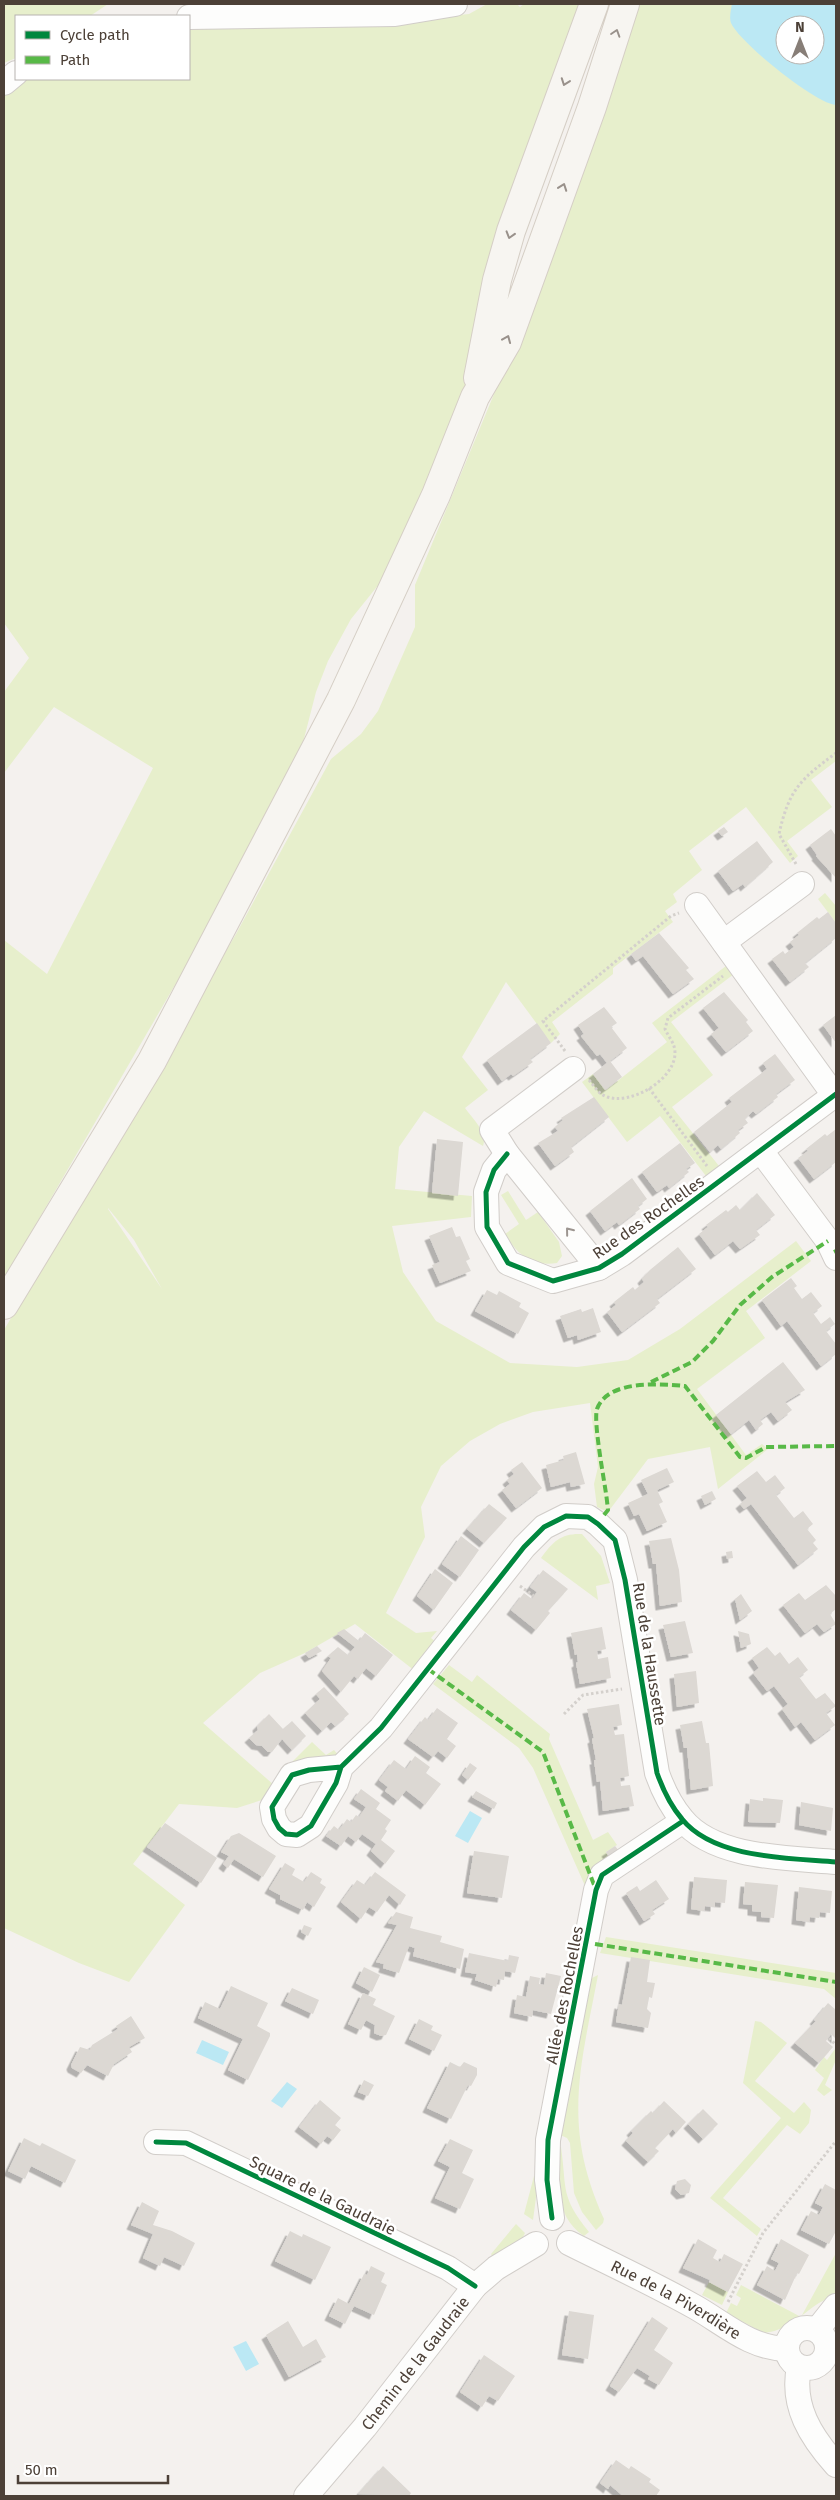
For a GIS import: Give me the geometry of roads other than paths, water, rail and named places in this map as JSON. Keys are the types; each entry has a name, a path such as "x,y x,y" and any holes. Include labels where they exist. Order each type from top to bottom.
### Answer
{"main road":[{"path":"475,397 493,297 511,231 594,4"},
{"path":"4,1305 152,1061 341,700 436,496 475,397 506,342 592,107 625,4"}],"street":[{"path":"190,16 395,14 455,4"},
{"path":"4,83 15,74"},
{"path":"724,942 802,884"},
{"name":"Rue des Rochelles","path":"506,1154 494,1170 486,1192 487,1227 508,1263 553,1281 599,1268 761,1151 835,1094 697,905"},
{"name":"Rue des Rochelles","path":"580,1072 492,1130 506,1154 599,1268"},
{"path":"761,1151 828,1241 836,1258"},
{"name":"Rue de la Haussette","path":"341,1767 381,1728 524,1548 544,1527 566,1516 588,1517 614,1540 625,1580 657,1773 666,1798 683,1821 697,1834 719,1846 773,1857 836,1862"},
{"name":"Allée des Rochelles","path":"552,2218 547,2180 548,2140 596,1890 602,1875 683,1821"},
{"name":"Square de la Gaudraie","path":"156,2142 186,2143 448,2268 475,2286"},
{"path":"546,2219 558,2219 567,2226 570,2237 569,2243 556,2254 545,2252 536,2244 534,2232 546,2219"},
{"name":"Rue de la Piverdière","path":"569,2243 695,2307 743,2338 793,2358"},
{"name":"Chemin de la Gaudraie","path":"306,2496 365,2427 475,2286 496,2268 536,2244"},
{"path":"818,2330 836,2306"},
{"path":"793,2358 816,2367 832,2353 826,2340 818,2330 806,2328 794,2332 787,2342 793,2358 800,2410 819,2446 836,2465"}],"water":[{"path":"732,4 836,4 836,105 812,94 779,71 737,32 731,23"},
{"path":"470,1811 482,1818 468,1843 455,1836"},
{"path":"202,2040 229,2052 223,2065 196,2053"},
{"path":"287,2082 297,2089 282,2108 271,2101"},
{"path":"246,2341 259,2364 246,2371 233,2347"}]}
